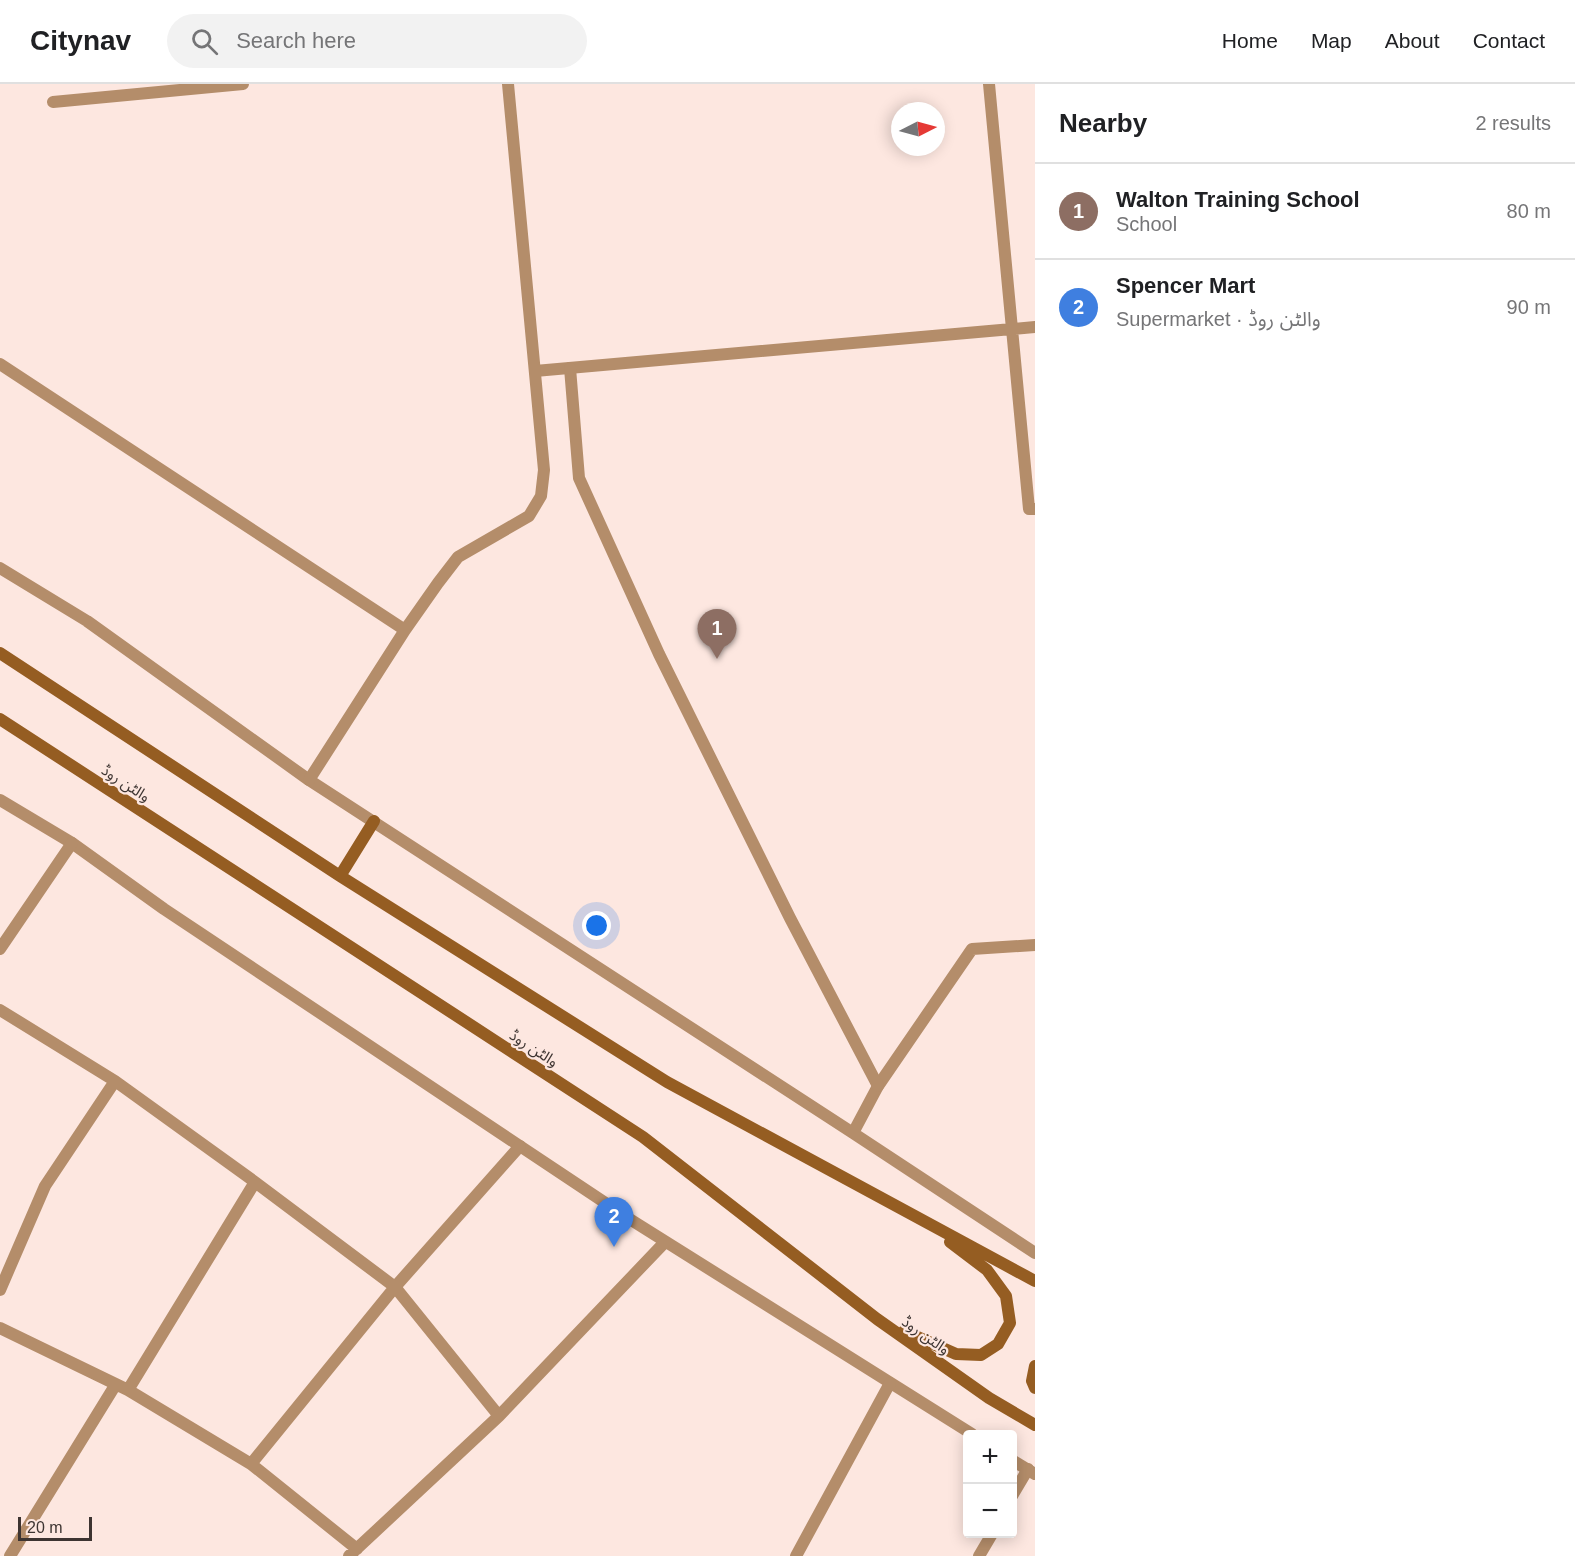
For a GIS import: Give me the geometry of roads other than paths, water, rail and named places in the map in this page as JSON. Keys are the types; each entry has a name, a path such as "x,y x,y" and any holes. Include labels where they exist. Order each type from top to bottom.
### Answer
{"main road":[{"path":"0,653 340,876 667,1082 1035,1281"},
{"name":"والٹن روڈ","path":"0,719 643,1137 877,1319 989,1398 1035,1425"},
{"path":"340,876 374,821"},
{"path":"877,1319 956,1354 981,1355 998,1344 1010,1323 1006,1296 987,1270 918,1218"},
{"path":"1035,1366 1032,1381 1035,1388"}],"street":[{"path":"53,102 243,84"},
{"path":"309,780 405,630 458,557 529,516 541,496 544,470 507,84"},
{"path":"989,84 1029,509 1035,509"},
{"path":"535,371 1035,327"},
{"path":"0,364 405,630"},
{"path":"570,368 579,478 659,654 790,918 878,1086"},
{"path":"0,568 87,621 309,780 1035,1253"},
{"path":"0,800 72,843 164,909 665,1242 966,1430"},
{"path":"0,949 72,843"},
{"path":"853,1133 878,1086 972,949 1035,945"},
{"path":"0,1010 115,1081 395,1287 499,1416"},
{"path":"0,1290 45,1186 115,1081"},
{"path":"251,1464 395,1287 520,1146"},
{"path":"128,1390 255,1182"},
{"path":"0,1328 128,1390 251,1464 353,1552 499,1416 665,1242"},
{"path":"796,1556 890,1383"},
{"path":"10,1556 116,1384"},
{"path":"1017,1463 1031,1472 1017,1490"},
{"path":"979,1556 989,1538"}],"place":[{"name":"Walton Training School","path":"717,659"},
{"name":"Spencer Mart","path":"614,1247"}]}
